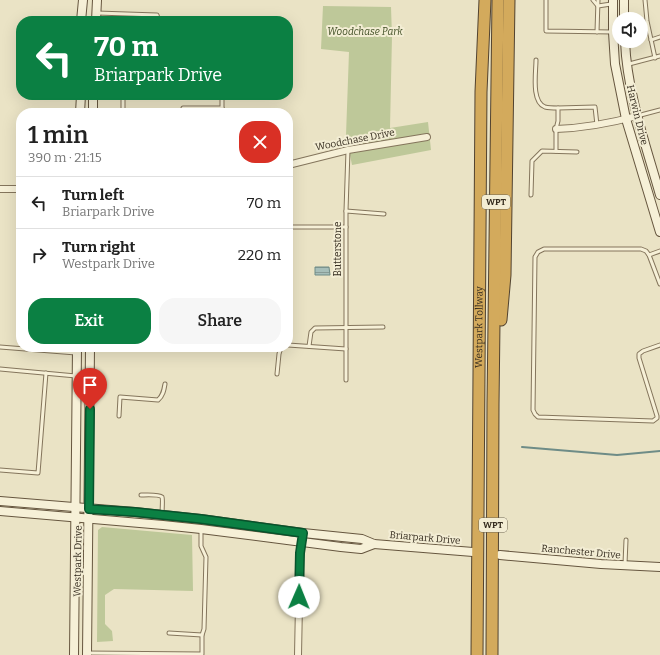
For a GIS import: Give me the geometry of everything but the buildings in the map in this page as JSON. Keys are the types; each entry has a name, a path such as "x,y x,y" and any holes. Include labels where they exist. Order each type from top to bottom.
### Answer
{"highway":[{"path":"478,0 482,92"},
{"name":"Westpark Tollway","path":"477,655 482,92 485,0"},
{"name":"Westpark Tollway","path":"492,652 493,404 498,0"},
{"path":"493,404 505,275 509,0"}],"main road":[{"path":"81,16 83,0"},
{"path":"96,16 97,0"},
{"path":"613,2 624,2"},
{"name":"Harwin Drive","path":"614,48 615,64 626,119 657,213 660,232"},
{"name":"Harwin Drive","path":"626,48 628,78 637,116 660,194"},
{"name":"Westpark Drive","path":"74,655 77,352"},
{"name":"Westpark Drive","path":"87,654 90,352"},
{"name":"Briarpark Drive","path":"0,501 201,519 303,533 362,539 374,544 473,552"},
{"name":"Briarpark Drive","path":"0,512 142,522 341,548 361,549 374,544"},
{"path":"201,519 201,529"},
{"name":"Ranchester Drive","path":"500,555 660,568"},
{"path":"74,631 88,631"}],"street":[{"path":"556,130 597,125 637,116"},
{"name":"Woodchase Drive","path":"293,164 348,150 427,137"},
{"path":"0,189 16,189"},
{"path":"298,655 300,553 303,533"}],"lane":[{"path":"546,0 546,31 612,32"},
{"path":"593,0 598,6"},
{"path":"597,32 598,0"},
{"path":"645,0 647,21 655,58"},
{"path":"598,6 613,2"},
{"path":"126,16 157,16"},
{"path":"651,40 660,37"},
{"path":"627,65 660,56"},
{"path":"536,60 535,92 540,104 544,107 558,108 595,107 597,125"},
{"path":"183,108 222,108 222,100"},
{"path":"556,152 558,108"},
{"path":"637,116 660,110"},
{"name":"Butterstone","path":"346,380 346,211 348,150"},
{"path":"531,195 532,161 542,151 577,152"},
{"path":"346,211 384,214"},
{"path":"293,227 346,226"},
{"path":"660,284 649,254 641,249 544,249 538,252 535,257 532,410 538,417 654,421 657,416 639,354 660,345"},
{"path":"649,254 660,251"},
{"path":"309,346 311,332 315,328 383,327"},
{"path":"293,345 346,349"},
{"path":"0,348 16,348"},
{"path":"277,374 280,352"},
{"path":"0,369 77,376"},
{"path":"0,470 38,473 46,373"},
{"path":"119,416 120,397 158,400 164,392 165,384"},
{"path":"141,495 161,496 162,515"},
{"path":"87,654 202,654 206,557 202,546 201,529"},
{"path":"625,566 626,540"},
{"path":"169,633 202,635"}],"green space":[{"name":"Woodchase Park","path":"323,6 391,7 392,36 390,128 428,122 431,150 352,165 346,135 349,52 321,49"},
{"path":"102,527 192,535 193,591 114,589 105,595 105,624 112,631 113,641 97,642 98,530"}],"water":[{"path":"315,267 329,267 330,275 315,275"}],"waterway":[{"path":"522,447 617,455 660,451"}],"route":[{"path":"90,409 89,509 201,519 303,533 300,553 299,597"}]}
